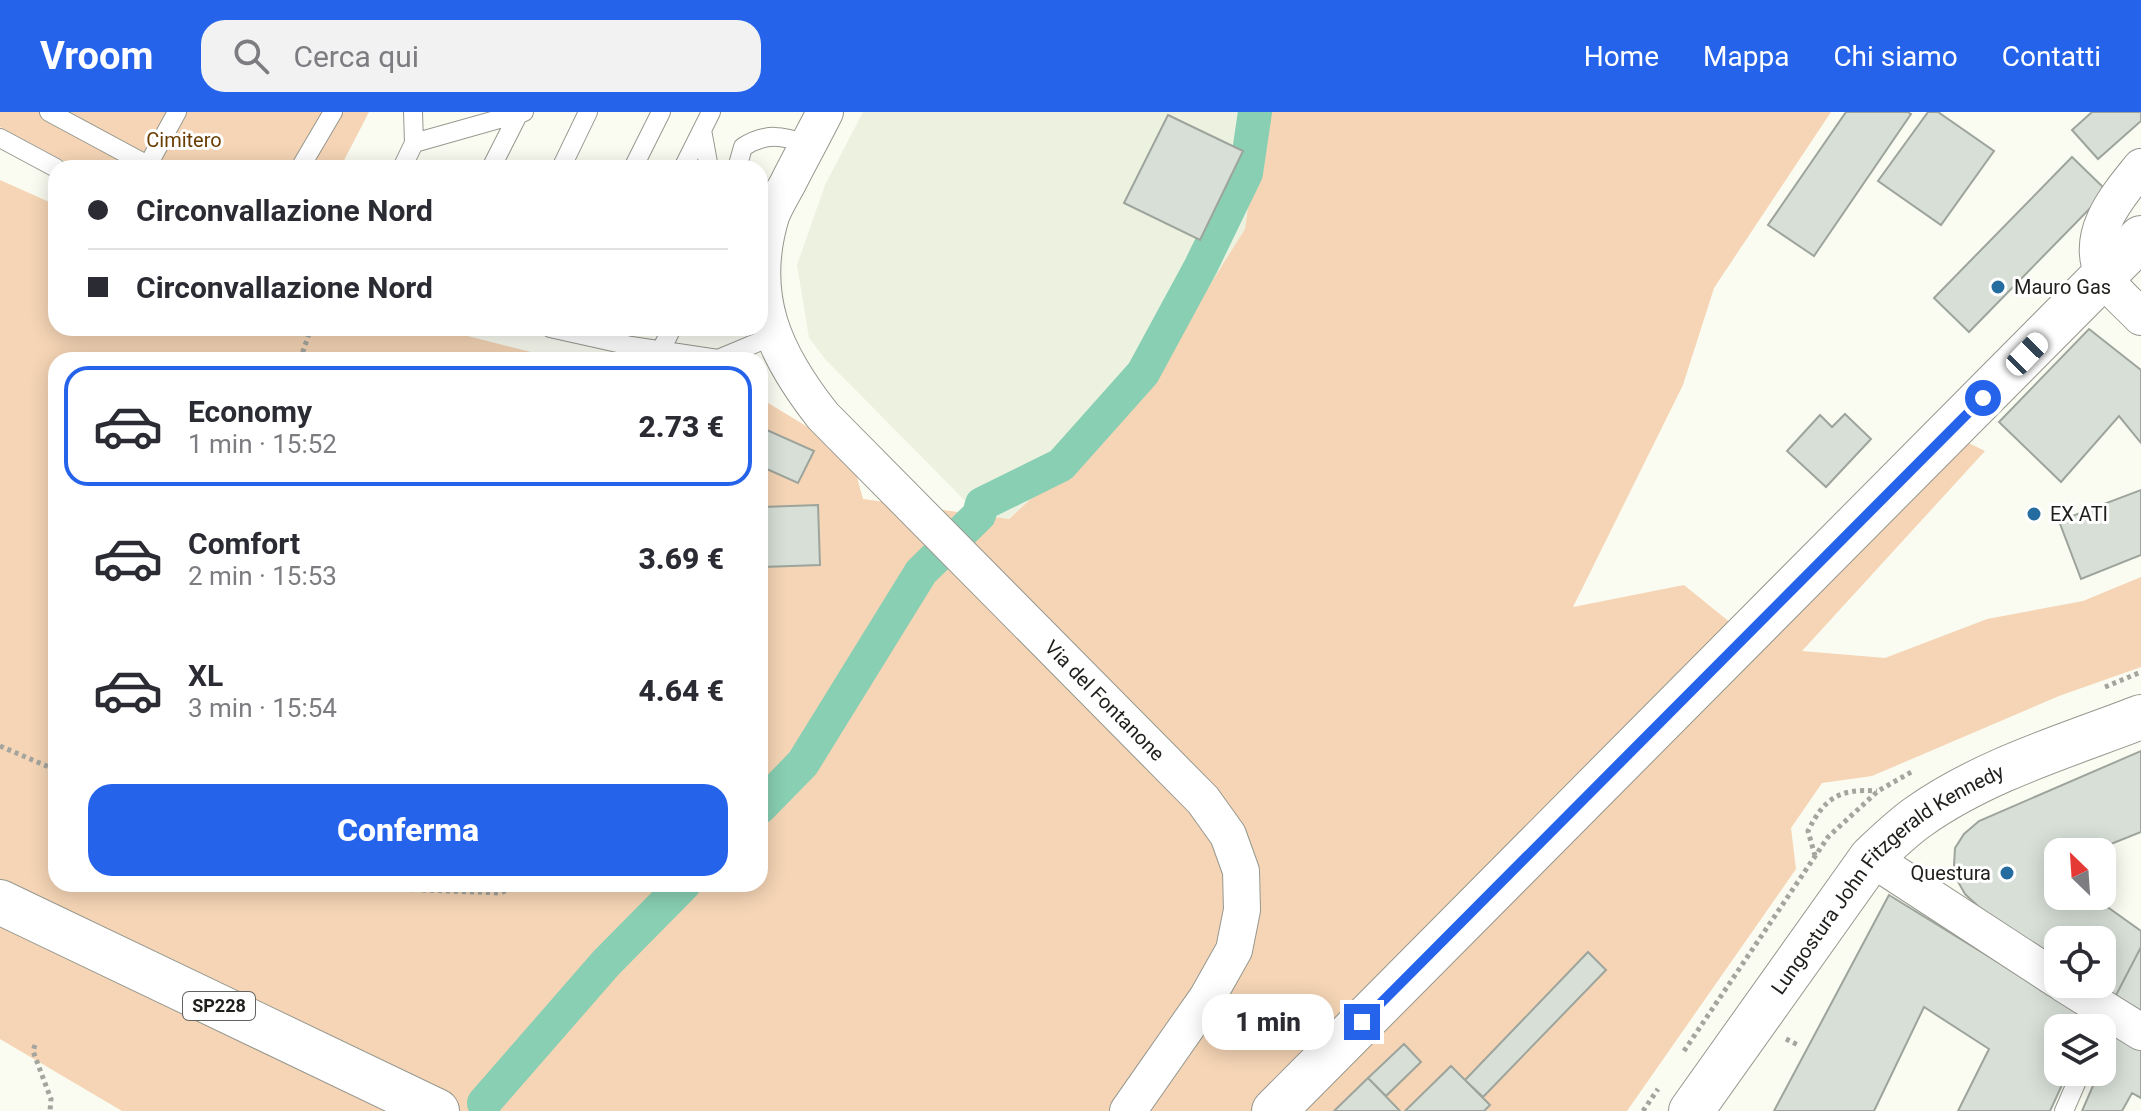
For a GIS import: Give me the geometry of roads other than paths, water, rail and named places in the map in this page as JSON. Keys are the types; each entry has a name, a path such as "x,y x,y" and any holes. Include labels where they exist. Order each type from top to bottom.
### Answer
{"main road":[{"path":"1274,1111 2141,238"},
{"name":"Lungostura John Fitzgerald Kennedy","path":"1691,1111 1871,858 1918,817 1956,793 2002,771 2141,717"},
{"name":"SP228","path":"0,902 437,1111"}],"street":[{"name":"Via del Fontanone","path":"768,207 825,112"},
{"path":"2141,167 2104,215 2098,247 2103,275 2141,317"},
{"name":"Via del Fontanone","path":"768,314 773,336 794,379 823,416 1203,800 1228,835 1241,871 1242,910 1234,950 1207,998 1128,1111"},
{"path":"1871,858 2044,971"},
{"path":"2080,998 2097,1014"},
{"path":"2116,1024 2141,1032"}],"lane":[{"path":"49,112 137,160"},
{"path":"153,160 177,112"},
{"path":"305,160 333,112"},
{"path":"406,160 414,143 413,112"},
{"path":"565,160 588,112"},
{"path":"637,160 661,112"},
{"path":"687,160 711,112"},
{"path":"414,143 521,113"},
{"path":"495,160 521,113"},
{"path":"702,130 708,160"},
{"path":"739,160 743,147 753,140 782,135 808,144"},
{"path":"0,138 48,164"},
{"path":"611,336 674,352"},
{"path":"661,350 668,336"},
{"path":"735,352 773,336"},
{"path":"2064,1111 2075,1086"}],"waterway":[{"path":"768,799 803,763 921,572 979,515 982,504 1061,465 1143,373 1201,266 1246,173 1255,112"},
{"path":"484,1103 606,963 676,892"}],"place":[{"name":"Mauro Gas","path":"1998,287"},
{"name":"EX ATI","path":"2034,514"},
{"name":"Questura","path":"2007,873"}],"park label":[{"name":"Cimitero","path":"184,140"}]}
